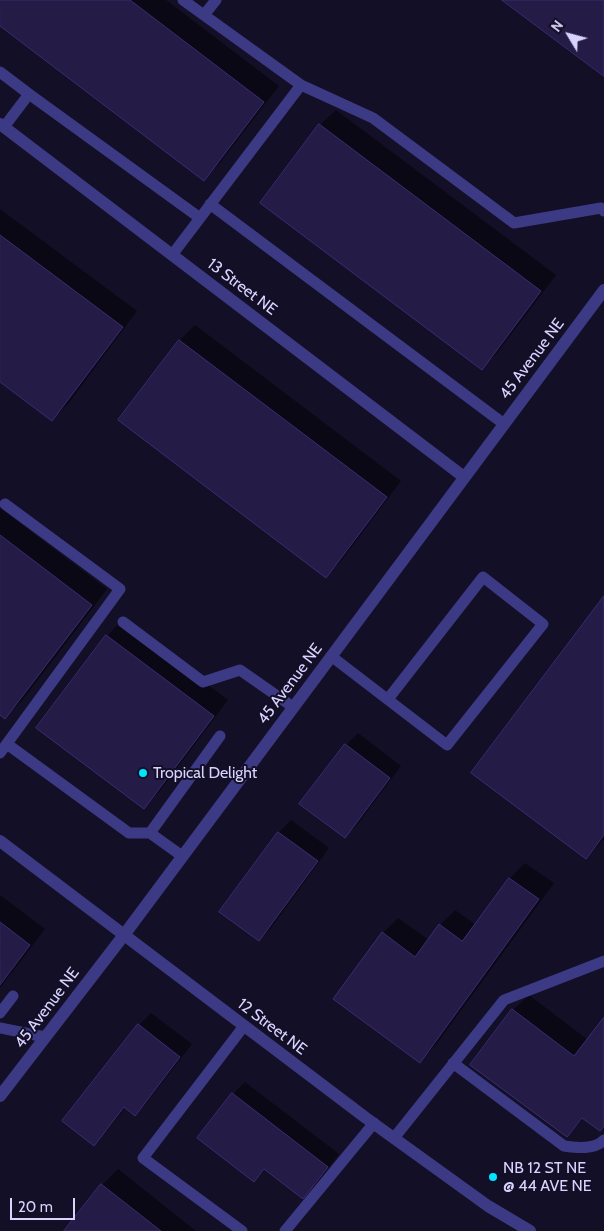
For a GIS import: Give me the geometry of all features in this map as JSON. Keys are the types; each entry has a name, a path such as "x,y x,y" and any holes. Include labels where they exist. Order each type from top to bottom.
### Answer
{"street":[{"name":"13 Street NE","path":"2,126 464,477"},
{"name":"45 Avenue NE","path":"0,1096 124,935 604,290"},
{"name":"12 Street NE","path":"0,841 394,1138 488,1206 530,1231"}],"lane":[{"path":"183,0 301,85 373,118 514,223 601,208 604,211"},
{"path":"204,15 216,0"},
{"path":"0,72 200,218"},
{"path":"172,255 301,85"},
{"path":"2,126 29,94"},
{"path":"210,204 504,424"},
{"path":"5,504 120,589 3,748 130,833 150,832 182,856"},
{"path":"331,656 447,745 543,624 484,577 388,699"},
{"path":"123,622 203,682 240,670 293,707"},
{"path":"150,832 220,736"},
{"path":"394,1138 504,1000 604,961"},
{"path":"0,1012 13,996"},
{"path":"242,1231 143,1158 244,1026"},
{"path":"0,1028 45,1037"},
{"path":"453,1063 564,1146 578,1148 599,1145 604,1140"},
{"path":"285,1231 374,1123"}],"building":[{"path":"0,0 130,0 264,102 204,181 0,26"},
{"path":"502,0 604,0 604,76"},
{"path":"319,124 541,291 482,370 260,203"},
{"path":"0,235 123,327 52,421 0,382"},
{"path":"179,340 387,497 326,578 118,420"},
{"path":"0,535 92,605 5,719 0,715"},
{"path":"604,596 604,835 586,859 471,773"},
{"path":"106,635 214,716 144,809 36,728"},
{"path":"345,744 390,778 345,838 299,804"},
{"path":"278,832 318,861 259,941 219,912"},
{"path":"509,878 539,899 420,1063 333,999 382,932 415,957 439,924 462,941"},
{"path":"0,922 30,945 0,985"},
{"path":"512,1009 574,1056 604,1017 604,1126 600,1131 582,1118 567,1137 470,1065"},
{"path":"138,1024 180,1057 135,1116 124,1107 94,1146 62,1121"},
{"path":"232,1093 328,1167 303,1199 264,1169 254,1182 197,1138"},
{"path":"101,1184 161,1231 64,1231"}],"place":[{"name":"Tropical Delight","path":"143,773"},
{"name":"NB 12 ST NE @ 44 AVE NE","path":"493,1177"}]}
